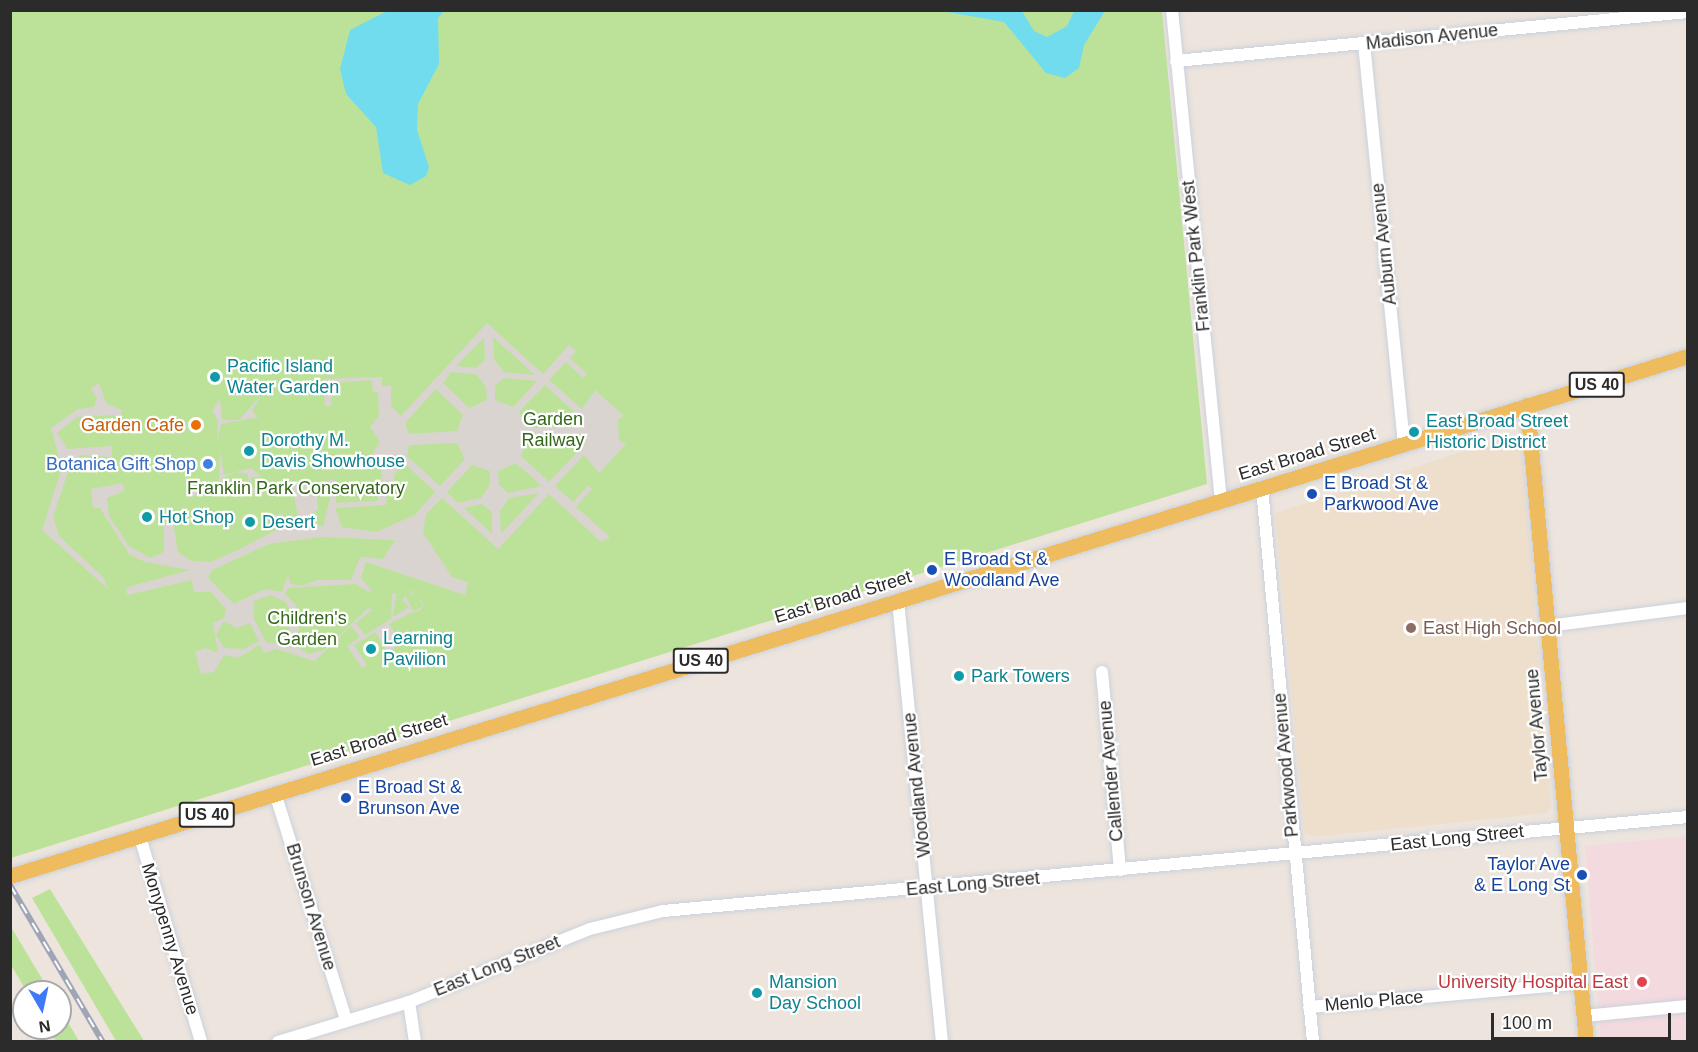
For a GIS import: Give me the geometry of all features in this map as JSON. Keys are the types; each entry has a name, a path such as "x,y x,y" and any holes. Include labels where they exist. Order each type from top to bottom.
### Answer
{"main road":[{"name":"East Broad Street","path":"10,876 1688,356"},
{"name":"Taylor Avenue","path":"1527,405 1586,1041"}],"street":[{"name":"Franklin Park West","path":"1172,10 1221,501"},
{"name":"Madison Avenue","path":"1176,61 1688,12"},
{"name":"Auburn Avenue","path":"1364,43 1404,444"},
{"name":"Parkwood Avenue","path":"1262,488 1313,1041"},
{"name":"Woodland Avenue","path":"898,601 942,1041"},
{"path":"1548,626 1688,608"},
{"name":"Callender Avenue","path":"1102,672 1120,870"},
{"name":"Brunson Avenue","path":"275,793 346,1020"},
{"name":"East Long Street","path":"278,1041 409,1002 633,917 1567,827 1688,818"},
{"name":"Monypenny Avenue","path":"140,837 201,1041"},
{"name":"Menlo Place","path":"1310,1007 1581,983"},
{"path":"409,1002 415,1041"},
{"path":"1584,1016 1688,1006"}],"shaded area":[{"path":"487,323 543,374 569,345 576,351 570,358 587,374 583,378 566,362 549,380 582,409 595,390 624,416 618,419 619,441 626,444 599,473 584,455 555,486 573,502 588,486 592,489 576,507 610,537 601,542 549,494 498,549 442,498 426,514 423,533 452,577 468,582 465,595 366,562 361,578 372,591 368,592 356,584 288,588 285,594 296,605 300,623 297,637 289,645 284,642 294,617 286,602 271,595 253,601 254,619 266,642 296,646 308,654 324,650 368,608 372,610 356,623 365,635 391,619 392,594 403,592 396,594 393,617 409,607 402,600 406,596 413,612 389,624 402,643 388,652 375,632 354,645 367,665 362,668 347,646 360,637 351,626 315,661 276,649 264,653 260,645 238,658 224,655 214,672 201,674 195,652 205,648 218,653 213,623 224,618 226,609 211,592 194,592 192,580 128,595 125,590 131,586 190,570 145,562 129,554 100,508 93,508 91,489 123,483 124,491 107,498 109,516 129,546 150,558 164,552 164,524 173,523 178,552 191,561 211,562 276,530 275,518 269,516 283,514 279,523 298,517 292,484 297,484 299,495 303,486 316,486 318,510 279,529 323,526 333,487 328,480 335,480 336,503 377,501 382,489 381,464 371,456 380,442 370,427 379,416 378,392 373,392 372,380 331,383 331,406 325,406 323,379 382,377 382,386 391,386 391,406 401,416","holes":["493,337 535,375 504,372 494,359","484,338 485,360 476,368 456,366","451,372 476,374 486,387 487,400 469,408 443,383","504,378 537,381 513,407 495,400 495,386","545,385 580,417 578,427 527,428 519,412","436,389 463,415 457,431 409,434 405,423","578,437 581,448 549,482 521,456 528,439","457,443 465,459 440,486 407,456 409,445","404,463 435,492 415,515 376,532 342,527 335,508 386,505 387,495 395,494 394,475","516,463 541,485 508,493 499,485 498,471","472,465 490,471 490,485 481,498 458,503 447,492","539,493 501,533 500,511 509,498","482,504 492,512 492,534 464,508","320,537 395,540 383,559 360,557 351,580 318,580 301,586 291,584 288,575 282,592 265,589 234,604 208,578 212,570 269,544","224,621 237,628 250,623 259,641 244,649 224,648 216,635"]},
{"path":"99,383 106,403 121,410 121,415 77,417 57,433 68,449 112,446 112,457 81,455 72,460 53,517 59,536 104,578 108,589 42,530 62,468 51,428 78,409 94,407 97,398 91,389"},
{"path":"260,396 252,411 258,417 221,424 217,443 218,420 212,411 220,399 222,420 239,420"},
{"name":"East High School","path":"1501,439 1514,442 1522,454 1551,806 1547,813 1313,837 1304,832 1275,513"},
{"path":"220,451 224,475 234,472 223,478 222,487 249,490 248,474 235,472 251,468 261,476 251,478 252,488 262,488 263,494 219,491 188,497 189,484 206,492 219,487"},
{"name":"University Hospital East","path":"1687,836 1687,1041 1601,1041 1585,846"}],"green space":[{"path":"11,11 1162,11 1207,484 11,858"},
{"path":"50,889 144,1041 116,1041 32,898"},
{"path":"10,927 43,980 20,980 11,965"},
{"path":"72,1029 79,1041 56,1041 72,1040"}],"water":[{"path":"387,11 444,11 438,18 439,64 418,104 417,130 429,167 426,176 410,185 383,173 376,127 346,94 340,69 350,30"},
{"path":"942,11 1022,11 1034,31 1047,37 1067,26 1074,11 1105,11 1084,45 1079,68 1065,78 1046,73 1004,22"}],"railway":[{"path":"10,885 103,1042"}],"place":[{"name":"Pacific Island Water Garden","path":"215,377"},
{"name":"Garden Cafe","path":"196,425"},
{"name":"East Broad Street Historic District","path":"1414,432"},
{"name":"Dorothy M. Davis Showhouse","path":"249,451"},
{"name":"Botanica Gift Shop","path":"208,464"},
{"name":"E Broad St & Parkwood Ave","path":"1312,494"},
{"name":"Hot Shop","path":"147,517"},
{"name":"Desert","path":"250,522"},
{"name":"E Broad St & Woodland Ave","path":"932,570"},
{"name":"East High School","path":"1411,628"},
{"name":"Learning Pavilion","path":"371,649"},
{"name":"Park Towers","path":"959,676"},
{"name":"E Broad St & Brunson Ave","path":"346,798"},
{"name":"Taylor Ave & E Long St","path":"1582,875"},
{"name":"University Hospital East","path":"1642,982"},
{"name":"Mansion Day School","path":"757,993"}],"park label":[{"name":"Garden Railway","path":"553,430"},
{"name":"Franklin Park Conservatory","path":"296,488"},
{"name":"Children's Garden","path":"307,629"}]}
